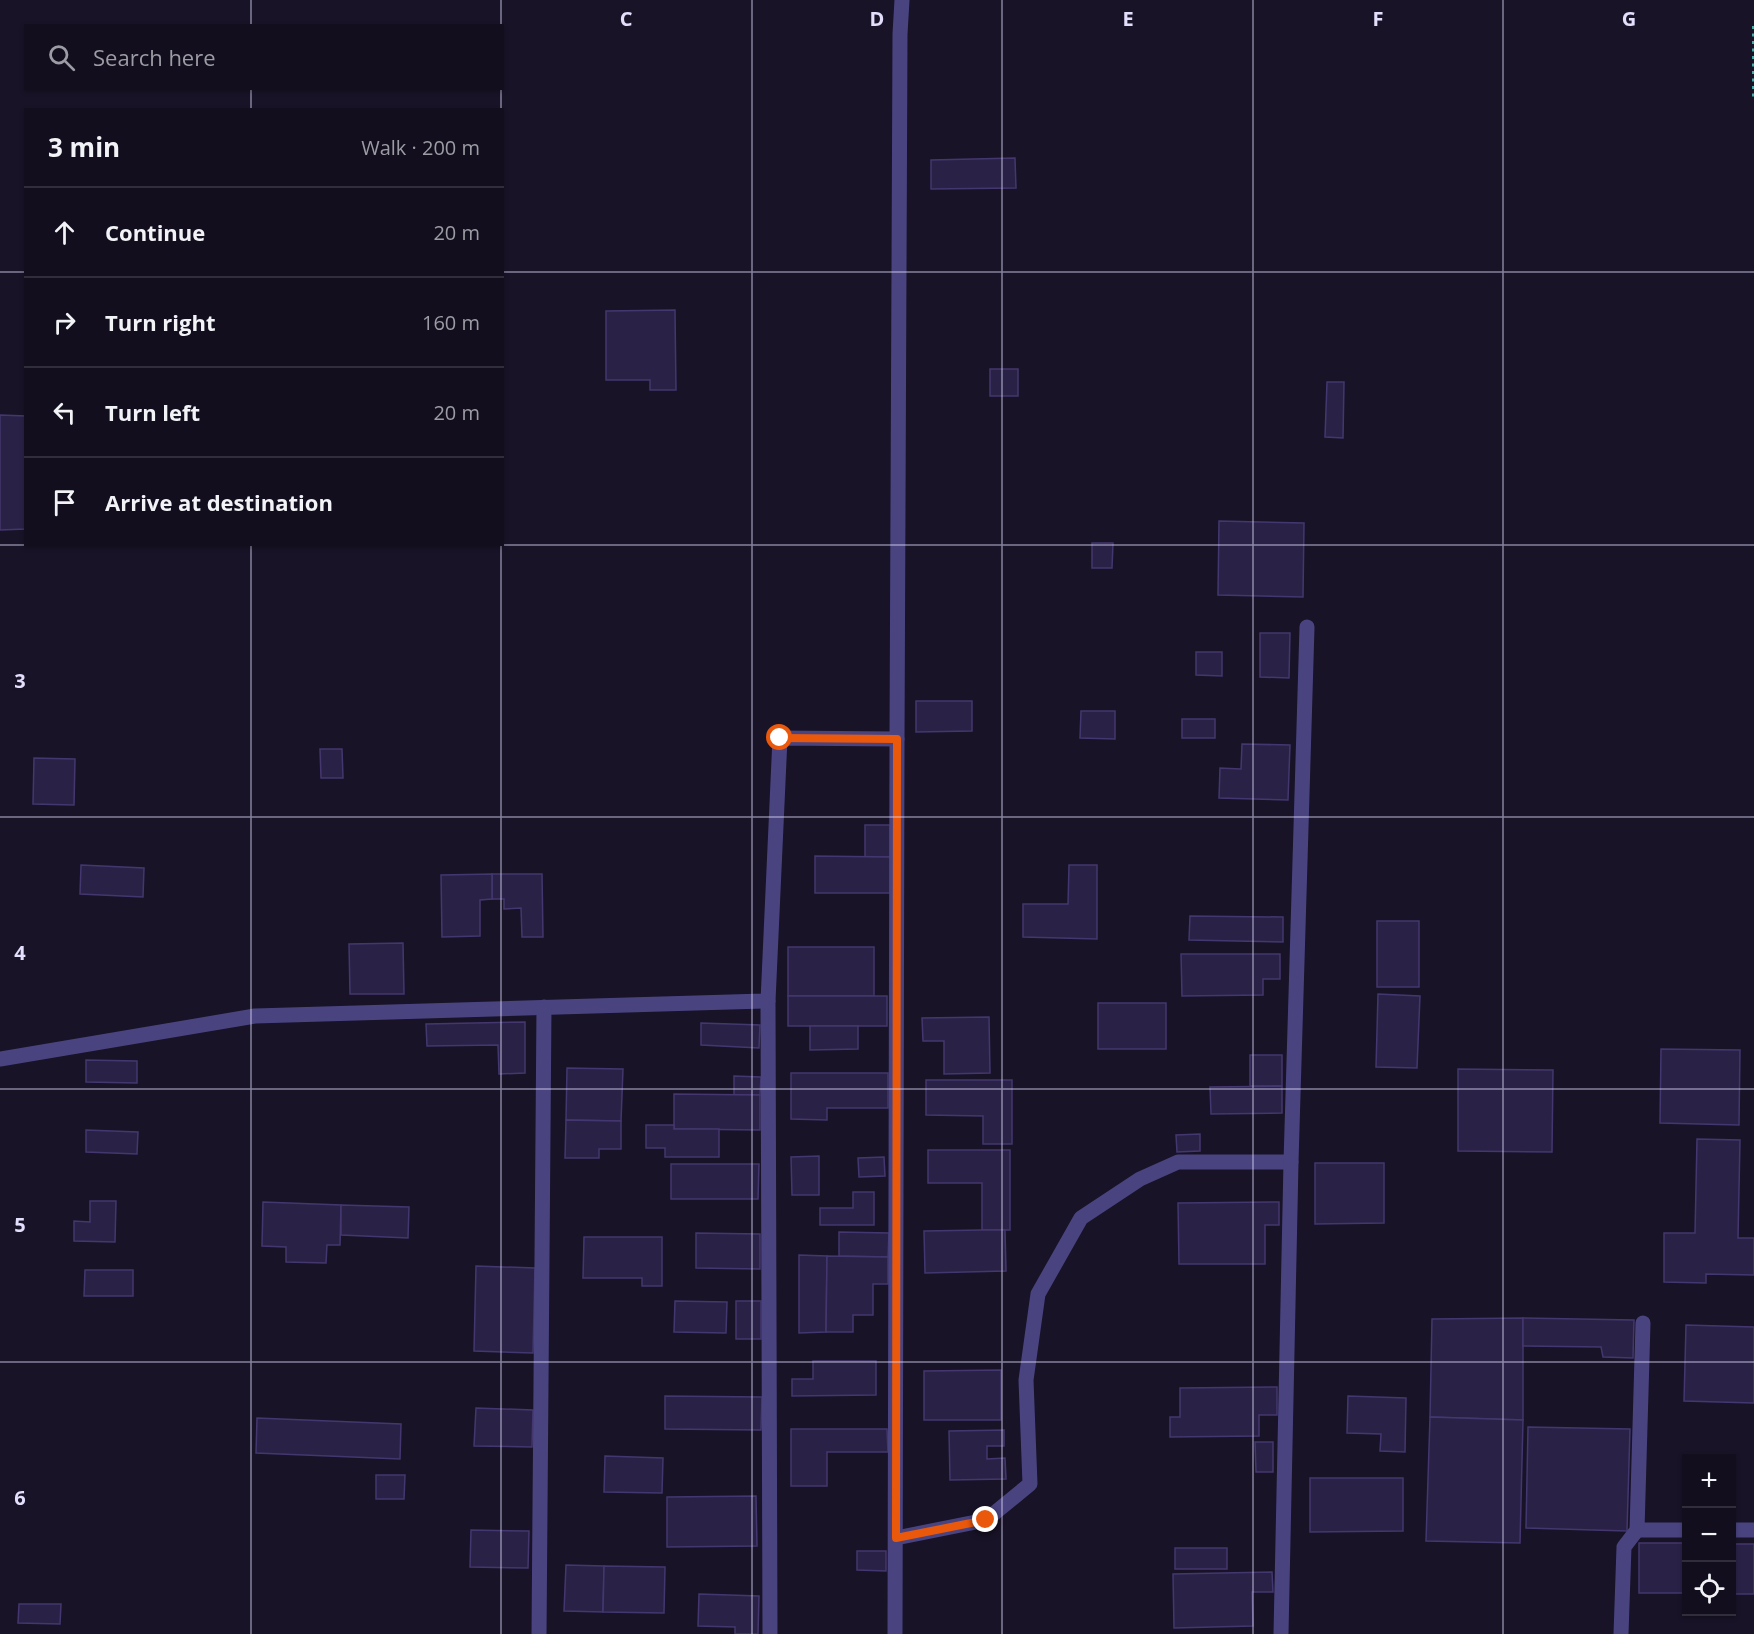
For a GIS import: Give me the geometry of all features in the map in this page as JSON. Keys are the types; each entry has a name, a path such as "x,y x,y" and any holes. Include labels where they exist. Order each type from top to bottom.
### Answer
{"street":[{"path":"895,1634 900,34 902,0"},
{"path":"1281,1634 1291,1162 1307,627"},
{"path":"770,1634 768,1001 780,738 897,739"},
{"path":"0,1059 255,1016 768,1001"},
{"path":"539,1634 544,1008"},
{"path":"896,1538 986,1520 1030,1484 1026,1380 1038,1294 1081,1218 1140,1179 1178,1162 1291,1162"},
{"path":"1621,1634 1624,1547 1637,1530 1643,1323"},
{"path":"1637,1530 1682,1530"},
{"path":"1736,1530 1754,1530"}],"path":[{"path":"1754,26 1754,98"}],"building":[{"path":"1015,158 1016,188 931,189 931,160"},
{"path":"675,310 676,390 650,390 650,380 606,380 606,311"},
{"path":"990,369 1018,369 1018,396 990,396"},
{"path":"1327,382 1344,382 1343,438 1325,437"},
{"path":"0,415 24,416 24,529 0,530"},
{"path":"1219,521 1304,523 1303,597 1218,595"},
{"path":"1092,543 1113,543 1112,568 1092,568"},
{"path":"1260,633 1290,633 1289,678 1260,677"},
{"path":"1196,652 1222,652 1222,676 1196,675"},
{"path":"916,701 972,701 972,731 916,732"},
{"path":"1081,711 1115,711 1115,739 1080,738"},
{"path":"1182,719 1215,719 1215,738 1182,738"},
{"path":"1242,744 1290,745 1288,800 1219,798 1220,768 1241,769"},
{"path":"320,749 342,749 343,778 321,778"},
{"path":"34,758 75,759 74,805 33,804"},
{"path":"865,825 890,825 890,857 865,857"},
{"path":"815,856 890,857 890,893 815,893"},
{"path":"81,865 144,868 143,897 80,894"},
{"path":"1069,865 1097,865 1097,939 1023,937 1023,904 1068,904"},
{"path":"492,874 542,874 543,937 522,937 521,908 504,909 504,899 492,899"},
{"path":"492,874 492,899 480,900 480,936 442,937 441,875"},
{"path":"1190,916 1283,917 1283,942 1189,940"},
{"path":"1377,921 1419,921 1419,987 1377,987"},
{"path":"403,943 404,994 350,994 349,944"},
{"path":"788,947 874,947 874,996 788,996"},
{"path":"1181,954 1280,954 1280,979 1263,979 1263,995 1182,996"},
{"path":"1378,994 1420,996 1417,1068 1376,1067"},
{"path":"788,996 887,996 887,1026 788,1026"},
{"path":"1098,1003 1166,1003 1166,1049 1098,1049"},
{"path":"989,1017 990,1073 944,1074 944,1041 923,1041 922,1018"},
{"path":"525,1022 525,1073 499,1074 498,1045 427,1046 426,1024"},
{"path":"701,1023 760,1025 759,1048 701,1045"},
{"path":"810,1026 858,1026 858,1049 810,1050"},
{"path":"1661,1049 1740,1050 1739,1125 1660,1123"},
{"path":"1250,1055 1282,1055 1282,1086 1250,1086"},
{"path":"86,1060 137,1061 137,1083 86,1082"},
{"path":"567,1068 623,1069 621,1121 566,1120"},
{"path":"1458,1069 1553,1070 1552,1152 1458,1151"},
{"path":"791,1073 888,1073 888,1108 827,1108 827,1120 791,1119"},
{"path":"734,1076 761,1077 760,1095 734,1095"},
{"path":"926,1080 1012,1080 1012,1144 983,1144 983,1116 926,1115"},
{"path":"1282,1086 1282,1113 1211,1114 1210,1087"},
{"path":"674,1094 760,1095 760,1130 674,1129"},
{"path":"566,1120 621,1121 621,1149 599,1149 599,1158 565,1158"},
{"path":"646,1125 674,1125 674,1129 719,1129 719,1157 665,1157 665,1148 646,1148"},
{"path":"86,1130 138,1132 137,1154 86,1152"},
{"path":"1200,1134 1200,1151 1177,1152 1176,1135"},
{"path":"1697,1139 1740,1140 1738,1238 1754,1238 1754,1275 1706,1274 1706,1283 1664,1282 1664,1233 1695,1233"},
{"path":"928,1150 1010,1150 1010,1230 982,1230 982,1183 928,1183"},
{"path":"819,1156 819,1195 792,1195 791,1157"},
{"path":"884,1157 885,1176 859,1177 858,1158"},
{"path":"1315,1163 1384,1163 1384,1223 1315,1224"},
{"path":"671,1164 759,1164 758,1199 671,1199"},
{"path":"853,1192 874,1192 874,1225 820,1225 820,1208 853,1208"},
{"path":"90,1201 116,1201 115,1242 74,1241 74,1221 90,1222"},
{"path":"263,1202 341,1205 340,1245 327,1245 326,1263 286,1262 286,1247 262,1246"},
{"path":"1279,1202 1279,1225 1265,1225 1265,1264 1179,1264 1178,1203"},
{"path":"341,1205 409,1207 408,1238 341,1235"},
{"path":"1005,1230 1006,1271 925,1273 924,1231"},
{"path":"839,1232 889,1233 888,1257 839,1256"},
{"path":"696,1233 760,1234 760,1269 696,1268"},
{"path":"584,1237 662,1237 662,1286 642,1286 642,1278 583,1278"},
{"path":"799,1255 827,1256 826,1332 799,1333"},
{"path":"827,1256 888,1257 888,1284 873,1284 873,1315 853,1315 853,1332 826,1332"},
{"path":"476,1266 535,1268 533,1353 474,1351"},
{"path":"85,1270 133,1270 133,1296 84,1296"},
{"path":"675,1301 727,1302 726,1333 674,1332"},
{"path":"736,1301 761,1301 761,1339 736,1339"},
{"path":"1523,1318 1523,1420 1430,1417 1432,1319"},
{"path":"1523,1318 1634,1320 1633,1358 1603,1357 1601,1347 1523,1346"},
{"path":"1686,1325 1754,1327 1754,1403 1684,1401"},
{"path":"813,1361 876,1361 876,1395 792,1396 792,1379 813,1379"},
{"path":"1001,1370 1001,1420 924,1420 924,1371"},
{"path":"1277,1387 1277,1415 1259,1415 1259,1436 1170,1437 1170,1417 1180,1417 1180,1388"},
{"path":"665,1396 762,1397 761,1430 665,1429"},
{"path":"1348,1396 1406,1398 1405,1452 1380,1451 1381,1434 1347,1433"},
{"path":"476,1408 533,1410 532,1447 474,1446"},
{"path":"1430,1417 1523,1420 1520,1543 1426,1541"},
{"path":"257,1418 401,1424 400,1459 256,1453"},
{"path":"1528,1427 1630,1429 1627,1531 1526,1528"},
{"path":"791,1429 887,1429 888,1452 827,1452 827,1486 791,1486"},
{"path":"1004,1430 1004,1446 987,1446 987,1459 1005,1458 1006,1479 950,1480 949,1431"},
{"path":"1255,1442 1273,1442 1273,1472 1256,1472"},
{"path":"605,1456 663,1458 662,1493 604,1492"},
{"path":"376,1475 405,1475 404,1499 376,1499"},
{"path":"1310,1478 1403,1478 1403,1531 1310,1532"},
{"path":"756,1496 757,1546 667,1547 667,1497"},
{"path":"471,1530 529,1531 528,1568 470,1567"},
{"path":"1639,1543 1682,1543 1682,1593 1639,1593"},
{"path":"1736,1544 1754,1544 1754,1594 1736,1594"},
{"path":"1175,1548 1227,1548 1227,1569 1175,1569"},
{"path":"857,1551 886,1551 886,1571 857,1570"},
{"path":"566,1565 604,1566 603,1612 564,1611"},
{"path":"604,1566 665,1567 664,1613 603,1612"},
{"path":"1272,1572 1273,1592 1252,1592 1253,1626 1174,1628 1173,1574"},
{"path":"699,1594 759,1596 758,1634 735,1634 735,1627 698,1626"},
{"path":"19,1604 61,1604 60,1624 18,1623"}],"route":[{"path":"780,738 897,739 896,1538 986,1520"}]}
